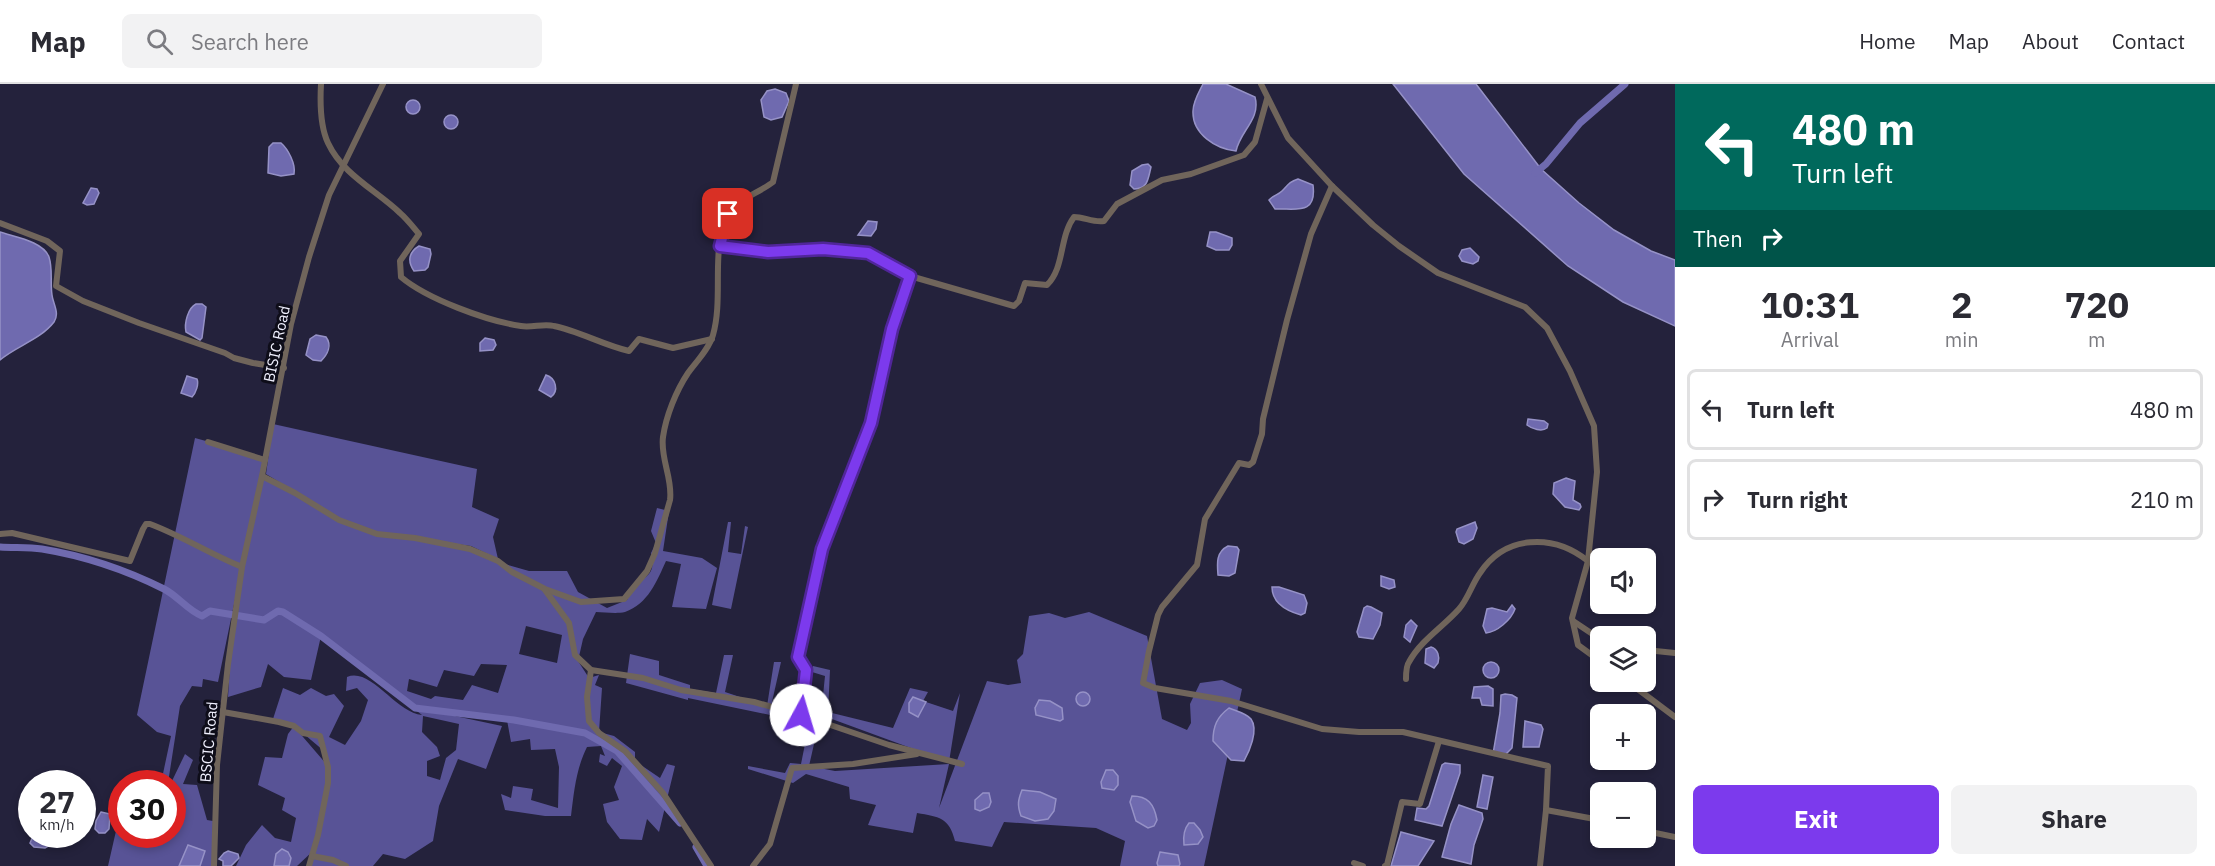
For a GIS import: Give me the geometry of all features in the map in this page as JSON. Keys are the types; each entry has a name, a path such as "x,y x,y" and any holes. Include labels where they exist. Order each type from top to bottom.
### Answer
{"street":[{"path":"321,84 323,129 327,142 344,166 402,214 418,234 400,261 401,277 412,286 469,312 520,326 552,325 629,351 639,339 673,348 712,339"},
{"name":"BISIC Road","path":"235,621 242,567 284,368 291,324 309,257 329,195 383,84"},
{"path":"262,476 339,520 377,534 415,538 471,549 498,561 545,589 581,602 624,599 647,571 655,553 670,496 662,448 663,435 669,414 686,376 712,339 718,305 720,246 724,224 731,209 773,182 796,84"},
{"path":"1261,84 1288,138 1332,186 1373,225 1431,268 1525,307 1547,328 1570,371 1594,426 1597,472 1588,561 1572,621 1578,645 1590,654"},
{"path":"720,246 768,252 823,249 868,253 910,276 1014,306 1019,302 1025,283 1047,285 1054,279 1062,244 1074,217 1104,221 1117,204 1162,180 1191,174 1244,155 1255,142 1267,98"},
{"path":"1332,186 1311,234 1263,419 1262,434 1253,462 1249,465 1239,464 1205,519 1197,565 1158,615 1143,683 1155,688 1247,705 1265,713 1322,729 1404,732 1548,766 1540,866"},
{"path":"0,223 48,241 60,251 56,286 83,301 234,358 284,368"},
{"path":"801,715 806,670 798,657 822,549 871,423 892,329 910,276"},
{"path":"208,442 265,460"},
{"path":"0,534 12,533 130,561 143,528 146,524 150,524 242,567"},
{"path":"1406,679 1407,663 1437,628 1460,608 1481,572 1497,553 1525,542 1540,541 1571,550 1588,561"},
{"path":"545,589 569,623 574,655 591,670 644,678 681,690 754,702 801,715 888,745 962,764"},
{"name":"BSCIC Road","path":"214,866 217,765 235,621"},
{"path":"1572,621 1590,633"},
{"path":"1656,651 1675,653"},
{"path":"591,670 587,697 589,721 599,733 625,751 663,793 711,866"},
{"path":"1642,692 1675,717"},
{"path":"223,712 279,722 294,726 303,733 320,735 328,767 328,783 309,866"},
{"path":"1385,866 1402,802 1420,804 1439,741"},
{"path":"753,866 770,844 792,768 853,764 921,753"},
{"path":"1545,810 1590,818"},
{"path":"1656,833 1675,837"},
{"path":"312,856 333,860 346,866"},
{"path":"1354,863 1363,866"}],"shaded area":[{"path":"1203,84 1226,84 1255,97 1253,118 1236,151 1213,144 1196,127 1193,108"},
{"path":"1393,84 1476,84 1541,169 1579,203 1614,230 1651,251 1675,260 1675,326 1623,302 1568,266 1464,174"},
{"path":"775,89 786,93 789,101 782,117 771,120 764,117 761,100 767,91"},
{"path":"413,100 418,102 420,107 418,112 413,114 408,112 406,107 408,102"},
{"path":"451,115 456,117 458,122 456,127 451,129 446,127 444,122 446,117"},
{"path":"273,143 281,143 286,149 293,161 294,174 281,176 268,173 269,147"},
{"path":"1148,164 1151,167 1147,182 1139,189 1134,189 1130,185 1132,171"},
{"path":"1298,179 1313,185 1312,202 1303,208 1275,209 1269,200"},
{"path":"91,188 97,189 99,193 94,204 87,205 83,203"},
{"path":"868,221 877,222 876,229 871,236 858,235"},
{"path":"0,232 35,243 46,252 50,262 51,290 56,308 56,319 42,334 0,360"},
{"path":"1210,232 1232,238 1229,250 1216,250 1207,246"},
{"path":"419,246 430,249 431,254 425,270 414,271 410,264 410,257"},
{"path":"1470,248 1479,257 1478,261 1473,264 1462,261 1459,256 1462,250"},
{"path":"196,304 206,307 200,340 186,332 186,320"},
{"path":"316,335 326,337 329,343 327,352 321,361 313,360 306,355 310,339"},
{"path":"485,338 494,340 496,345 493,350 480,351 480,343"},
{"path":"546,375 555,385 555,391 551,397 539,390"},
{"path":"187,376 198,381 192,397 181,393"},
{"path":"1528,419 1544,421 1548,424 1547,428 1540,430 1532,428 1527,425"},
{"path":"273,424 477,469 472,507 499,519 493,537 498,559 471,546 377,533 340,519 266,474"},
{"path":"195,438 264,457 262,476 339,520 377,534 470,549 501,563 529,571 567,571 578,592 607,608 627,600 634,588 651,570 651,553 656,543 651,531 657,508 669,511 663,551 702,558 717,568 706,609 672,607 681,564 666,561 646,598 625,612 596,612 583,639 578,661 589,678 599,675 595,685 602,688 599,732 614,736 635,752 635,761 660,778 667,764 675,766 659,832 647,819 642,840 620,839 607,822 603,804 619,800 614,787 622,766 612,758 607,766 599,762 600,754 605,756 601,746 587,747 583,755 576,781 571,816 545,816 505,810 501,794 511,798 513,786 533,789 531,800 558,808 559,767 555,749 531,750 530,739 511,742 507,720 427,710 502,726 486,769 458,759 439,806 433,841 405,859 383,854 373,866 309,866 313,851 297,866 236,866 246,845 262,825 275,838 291,842 296,818 282,810 285,798 258,785 265,757 282,758 288,734 294,726 273,719 283,688 300,695 311,688 326,696 334,694 344,706 329,737 345,745 361,721 368,700 357,688 346,691 347,677 365,678 403,707 422,715 321,636 311,680 284,677 268,664 261,687 228,697 240,575 218,682 203,679 202,687 192,686 180,706 170,770 164,770 171,736 157,732 137,715","holes":["526,626 562,635 557,663 519,654","481,664 507,665 498,693 472,685 463,700 435,696 431,699 407,691 409,679 437,687 444,670 474,676","423,716 459,724 456,750 446,758 440,780 427,776 427,761 440,756 437,747 422,732","297,730 324,751 328,766"]},
{"path":"1566,478 1575,481 1573,500 1580,504 1579,510 1565,507 1553,494 1554,483"},
{"path":"728,522 731,522 728,552 741,554 745,526 748,527 731,609 712,605"},
{"path":"1475,522 1477,528 1473,539 1464,544 1459,542 1457,529"},
{"path":"1228,546 1237,547 1239,550 1235,573 1229,576 1218,575 1219,555"},
{"path":"1381,576 1394,580 1395,587 1389,589 1381,586"},
{"path":"1272,587 1304,595 1307,603 1305,613 1301,615 1281,606 1275,598"},
{"path":"1512,605 1515,609 1507,621 1499,628 1486,633 1483,626 1487,609 1507,612"},
{"path":"1367,606 1382,613 1380,625 1373,639 1359,637 1357,632 1364,608"},
{"path":"1089,612 1147,636 1162,719 1187,730 1191,723 1190,704 1200,683 1222,680 1242,689 1204,866 1120,866 1125,841 1096,828 1004,822 992,847 955,841 950,827 942,820 917,813 913,833 868,825 876,805 850,799 849,787 806,774 793,783 748,769 748,766 785,773 790,763 801,764 808,729 817,731 809,766 835,771 949,764 939,808 987,681 1008,685 1021,683 1017,660 1023,654 1029,616 1049,613 1065,618"},
{"path":"1411,620 1417,626 1410,642 1404,637 1406,625"},
{"path":"1431,647 1437,651 1439,656 1434,668 1425,663 1426,649"},
{"path":"630,654 659,661 659,675 690,685 690,689 716,693 724,655 733,655 725,692 767,706 774,662 781,662 772,702 791,714 794,720 688,698 688,700 626,683"},
{"path":"1488,662 1494,662 1499,670 1497,676 1488,678 1483,673 1483,667"},
{"path":"813,666 830,670 828,712 893,728 910,688 928,692 923,701 953,711 960,693 949,762 821,715 825,676 812,672"},
{"path":"1488,686 1493,689 1493,706 1482,705 1480,698 1472,698 1474,687"},
{"path":"1083,692 1088,694 1090,699 1088,704 1083,706 1078,704 1076,699 1078,694"},
{"path":"1501,695 1517,698 1512,748 1506,754 1493,754"},
{"path":"913,697 926,702 918,717 909,712 909,703"},
{"path":"1039,700 1050,701 1062,708 1063,719 1060,721 1036,715 1035,708"},
{"path":"1229,708 1246,715 1253,724 1252,741 1244,761 1231,760 1213,741 1216,722"},
{"path":"1525,721 1541,725 1543,729 1539,747 1523,747"},
{"path":"185,754 193,760 186,777 186,770 177,770"},
{"path":"1445,763 1460,765 1460,773 1442,826 1415,820 1417,808 1426,809 1429,806 1442,765"},
{"path":"1106,770 1113,770 1118,776 1118,785 1114,790 1102,788 1101,782"},
{"path":"1483,775 1493,777 1487,809 1477,807"},
{"path":"186,784 197,785 207,820 213,821 212,866 108,866 112,848 186,848"},
{"path":"1022,790 1040,792 1056,799 1054,811 1048,819 1035,821 1021,816 1018,803"},
{"path":"983,793 989,793 991,802 989,807 980,811 975,809 975,800"},
{"path":"1132,796 1146,799 1152,805 1157,820 1154,826 1148,828 1136,821 1130,802"},
{"path":"1459,805 1482,813 1483,819 1474,845 1471,864 1442,857"},
{"path":"101,812 108,814 108,830 105,833 99,833 96,830 96,821"},
{"path":"1189,823 1194,823 1203,837 1198,844 1184,845 1184,833"},
{"path":"1401,832 1434,841 1418,866 1391,866"},
{"path":"188,845 205,851 200,866 179,866"},
{"path":"282,849 288,852 291,858 289,866 274,866 276,854"},
{"path":"228,851 238,854 239,858 231,866 223,866 223,861 219,859"},
{"path":"1160,852 1178,855 1179,866 1158,866"}],"waterway":[{"path":"1535,173 1546,164 1580,123 1625,84"},
{"path":"0,547 42,549 105,564 164,589 202,616 210,611 264,620 278,611 283,612 321,636 415,708 514,720 585,733 617,751 680,823"},
{"path":"696,847 707,866"}],"route":[{"path":"728,214 720,246 768,252 823,249 868,253 910,276 892,329 871,423 822,549 798,657 806,670 801,715"}]}
